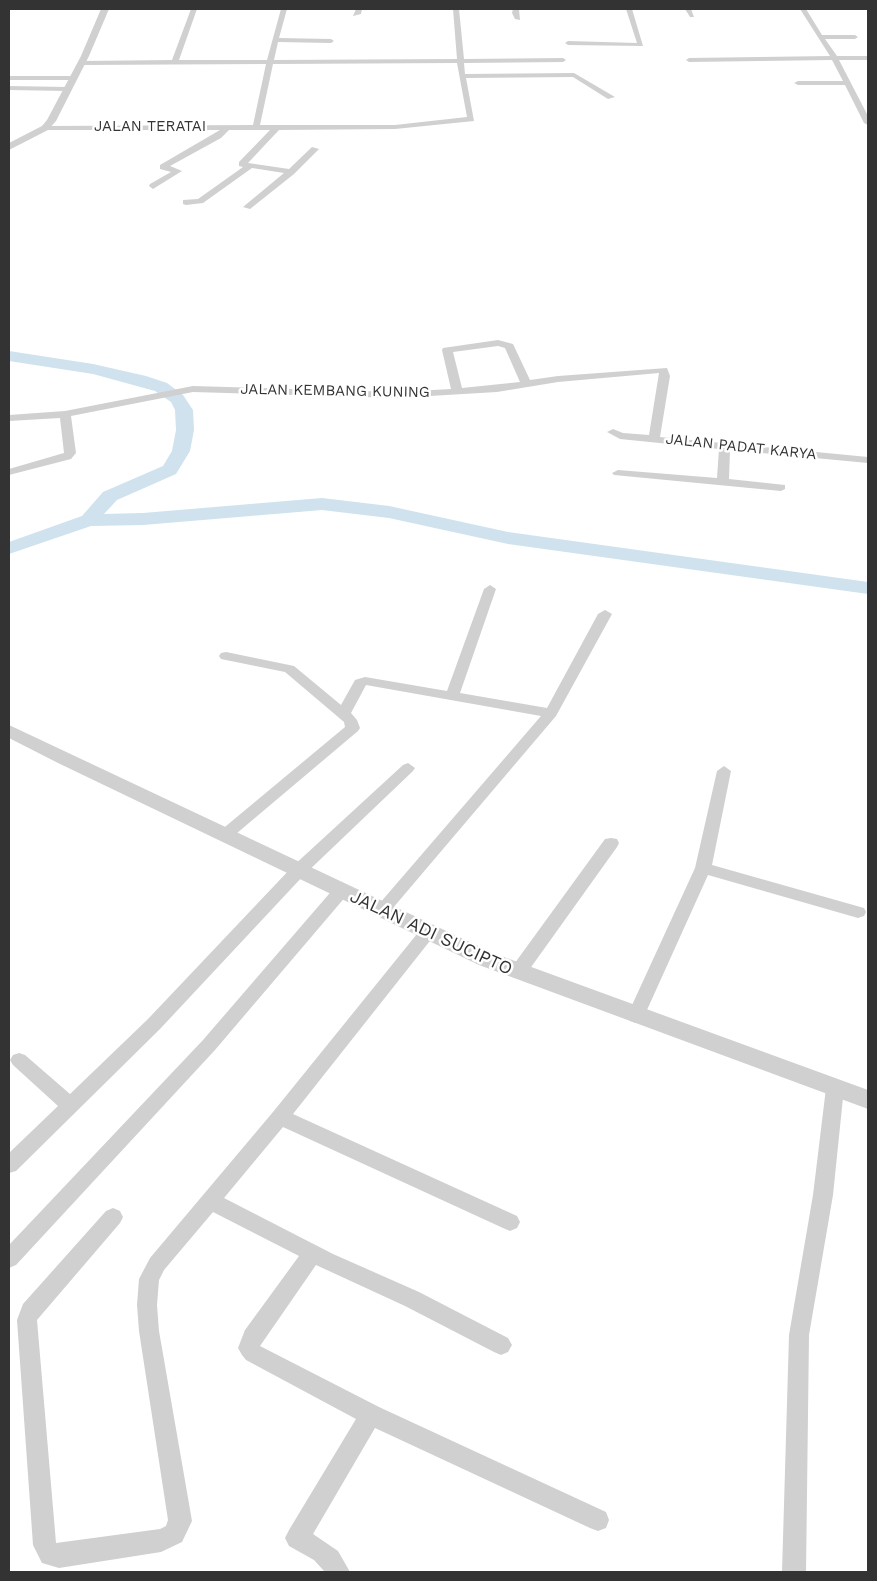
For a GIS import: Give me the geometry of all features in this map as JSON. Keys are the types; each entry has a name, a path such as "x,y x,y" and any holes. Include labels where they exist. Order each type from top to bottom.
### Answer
{"street":[{"path":"9,147 45,128 52,121 82,63 105,9"},
{"path":"175,62 194,9"},
{"path":"256,127 275,40 284,9"},
{"path":"456,9 462,76 574,75 611,97"},
{"path":"516,9 518,19"},
{"path":"568,44 641,45 629,9"},
{"path":"688,9 692,16"},
{"path":"804,9 834,57 868,123"},
{"path":"820,37 855,36"},
{"path":"275,40 331,41"},
{"path":"689,60 868,58"},
{"path":"82,63 563,60"},
{"name":"JALAN TERATAI","path":"45,128 395,127 470,119 462,76"},
{"path":"9,78 73,78"},
{"path":"798,83 846,83"},
{"path":"9,88 67,89"},
{"path":"153,186 178,170 163,167 218,136 227,127"},
{"path":"277,127 242,163 248,166 291,172"},
{"path":"247,208 291,172 315,149"},
{"path":"186,202 201,201 248,166"},
{"path":"457,391 447,350 498,343 508,346 527,385"},
{"name":"JALAN KEMBANG KUNING","path":"9,418 65,414 181,390 204,388 396,395 527,385 573,378 663,370"},
{"name":"JALAN PADAT KARYA","path":"663,370 666,376 654,439 868,460"},
{"path":"9,472 67,457 70,453 65,414"},
{"path":"613,432 620,436 654,439"},
{"path":"724,446 724,481"},
{"path":"618,473 781,487"},
{"path":"452,696 490,589"},
{"path":"381,911 551,713 605,614"},
{"path":"225,835 250,812 350,732 353,724 289,670 226,656"},
{"path":"343,714 360,683 365,681 551,713"},
{"name":"JALAN ADI SUCIPTO","path":"9,730 64,760 225,835 427,933 518,972 868,1100"},
{"path":"9,1165 154,1024 298,871 408,768"},
{"path":"636,1016 703,868 724,771"},
{"path":"518,972 611,843"},
{"path":"703,868 858,912"},
{"path":"9,1259 209,1046 341,891"},
{"path":"113,1217 37,1303 27,1320 44,1545 50,1555 59,1556 161,1540 174,1534 180,1521 149,1330 147,1305 149,1278 157,1264 280,1117 427,933"},
{"path":"19,1060 69,1105"},
{"path":"794,1572 799,1335 823,1195 835,1088"},
{"path":"280,1117 510,1222"},
{"path":"210,1201 313,1254 412,1299 501,1345"},
{"path":"313,1254 252,1337 249,1348 253,1354 371,1415 598,1520"},
{"path":"338,1572 330,1559 322,1552 297,1538 371,1415"}],"waterway":[{"path":"9,356 93,369 140,380 161,387 177,399 184,410 185,430 181,451 170,470 110,496 89,520"},
{"path":"89,520 143,519 322,504 389,512 508,538 868,588"},
{"path":"9,548 89,520"}]}
